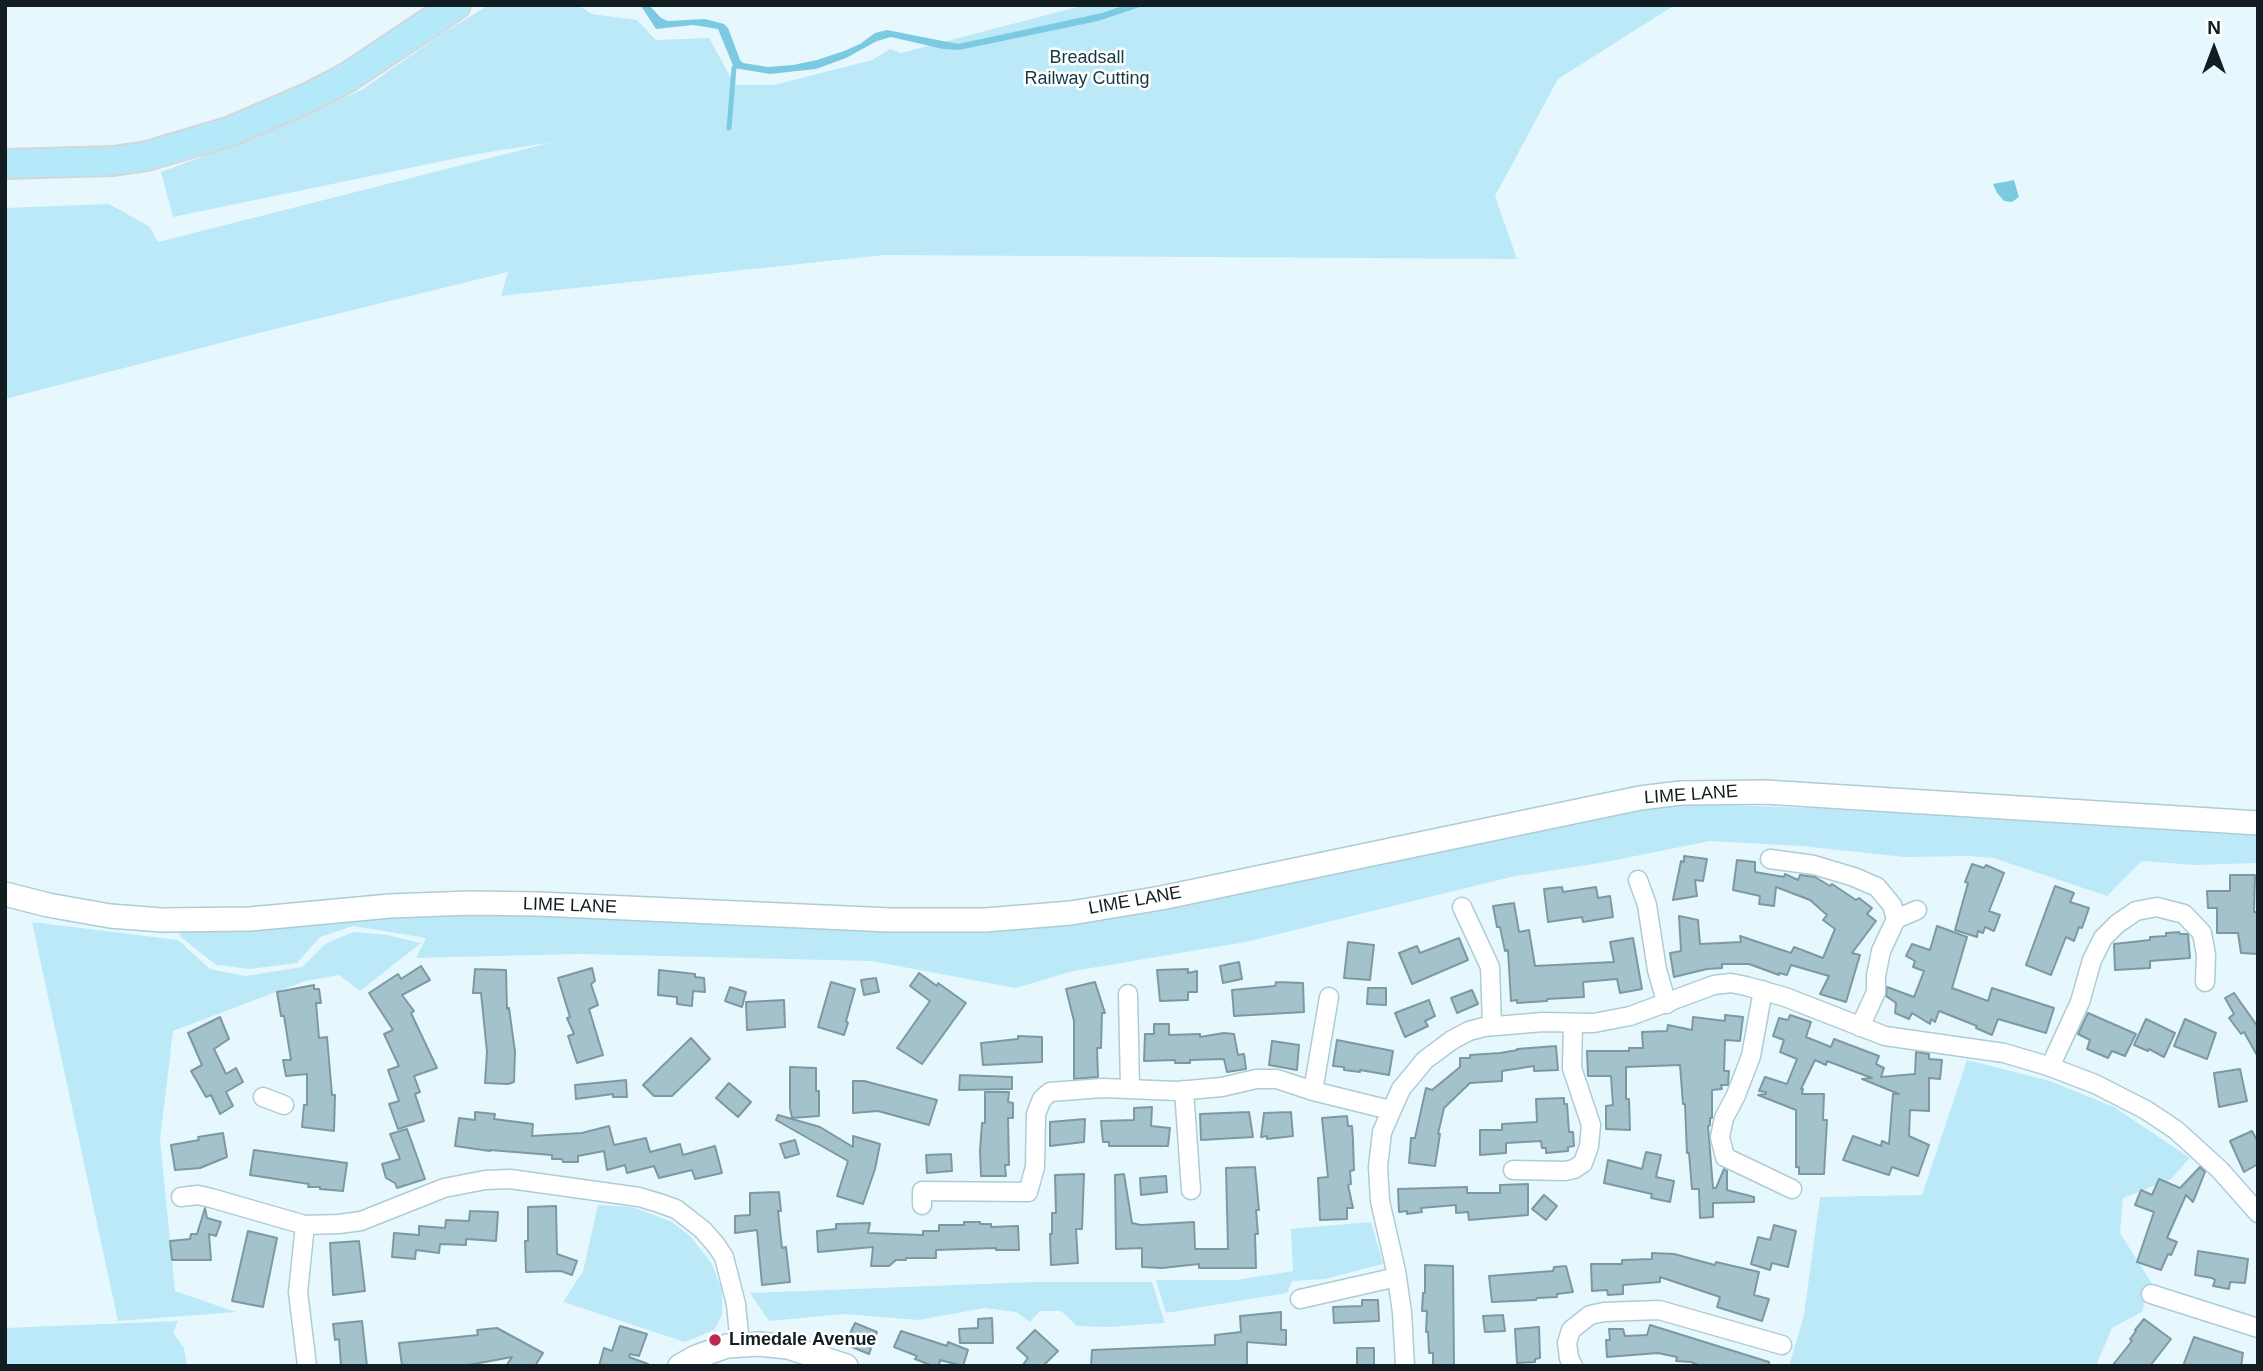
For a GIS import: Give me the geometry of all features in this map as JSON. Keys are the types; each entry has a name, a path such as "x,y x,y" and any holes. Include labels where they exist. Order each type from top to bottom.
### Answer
{"main road":[{"path":"5,164 113,161 147,156 231,131 310,97 348,77 457,5"}],"street":[{"name":"LIME LANE","path":"5,894 110,916 162,920 250,919 390,906 470,903 890,920 985,920 1071,913 1161,898 1640,798 1681,793 1778,792 2258,823"},
{"path":"1770,859 1814,865 1854,877 1877,887 1892,905 1895,919 1881,951 1876,992 1860,1027"},
{"path":"1638,880 1647,905 1657,970 1667,1004"},
{"path":"1462,907 1490,967 1492,1026"},
{"path":"2050,1067 2080,1002 2092,960 2103,938 2136,911 2157,907 2184,914 2202,933 2206,955 2205,982"},
{"path":"1895,919 1917,910"},
{"path":"1405,1366 1397,1277 1382,1218 1378,1181 1381,1132 1401,1089 1437,1049 1469,1031 1492,1026 1543,1022 1594,1023 1616,1019 1667,1004 1714,985 1731,983 1763,990 1860,1027 1903,1039 1988,1050 2050,1067 2095,1084 2146,1110 2176,1130 2256,1208"},
{"path":"1763,990 1751,1056 1736,1096 1724,1118 1720,1137 1725,1157 1792,1189"},
{"path":"1128,994 1130,1089"},
{"path":"1312,1091 1329,997"},
{"path":"1513,1170 1565,1171 1583,1163 1589,1146 1591,1125 1572,1068 1573,1023"},
{"path":"922,1205 922,1191 1027,1192 1035,1167 1036,1114 1042,1099 1050,1092 1103,1088 1184,1090 1222,1087 1256,1079 1277,1079 1312,1091 1390,1110"},
{"path":"1184,1090 1191,1190"},
{"path":"263,1097 284,1105"},
{"path":"181,1197 198,1195 305,1225 360,1221 444,1188 485,1180 510,1179 639,1197 676,1209 716,1245 724,1257 736,1304 740,1345"},
{"path":"305,1225 298,1292 307,1366"},
{"path":"1300,1299 1397,1277"},
{"path":"2151,1294 2258,1328"},
{"path":"1573,1366 1567,1343 1571,1330 1590,1315 1604,1312 1659,1310 1782,1345"},
{"path":"680,1366 695,1357 716,1350 759,1344 788,1347 846,1366"}],"green space":[{"name":"Breadsall Railway Cutting","path":"489,5 578,5 592,14 637,20 656,40 709,38 735,85 774,85 872,60 890,49 901,53 1085,5 1675,5 1558,79 1495,196 1517,259 884,255 501,296 508,272 5,399 5,208 109,204 150,227 158,242 553,142 477,154 173,217 161,172 276,129 363,89 440,35"},
{"path":"1676,803 1988,815 2258,833 2258,863 2195,865 2142,861 2107,896 1993,858 1904,857 1802,846 1710,841 1606,862 1511,877 1246,942 1073,971 1016,988 871,961 579,954 416,958 426,938 353,926 320,937 297,963 250,969 216,965 182,938 175,927 445,910 899,928 1488,839"},
{"path":"32,922 178,940 210,969 245,976 302,967 325,944 353,932 387,935 421,943 360,991 339,975 305,981 173,1031 160,1140 175,1291 236,1312 118,1321"},
{"path":"1967,1060 2050,1081 2114,1107 2190,1158 2171,1179 2123,1198 2120,1233 2151,1282 2142,1312 2112,1328 2096,1366 1789,1366 1804,1315 1820,1197 1922,1195"},
{"path":"598,1205 632,1207 672,1222 691,1237 712,1264 722,1291 722,1315 714,1330 685,1342 563,1302 583,1271"},
{"path":"1371,1222 1383,1264 1325,1279 1292,1281 1287,1293 1166,1313 1156,1280 1236,1280 1293,1271 1291,1229"},
{"path":"1034,1282 1152,1282 1165,1323 1077,1326 1061,1311 1040,1311 1030,1322 1016,1312 985,1308 919,1320 845,1314 769,1321 750,1293"},
{"path":"178,1321 173,1333 184,1348 187,1366 5,1366 5,1328"}],"shaded area":[{"path":"635,5 649,5 661,18 668,21 705,19 724,24 743,63 768,67 817,60 844,51 875,33 887,30 958,44 1102,13 1126,5 1146,5 1098,21 959,50 891,37 816,69 770,74 734,68 718,29 693,25 656,29 641,6"},
{"path":"2014,180 2019,197 2012,202 2004,201 1993,184"}],"building":[{"path":"1684,856 1707,859 1703,881 1695,880 1697,896 1673,900 1681,861 1684,862"},
{"path":"1737,860 1755,862 1755,872 1784,877 1785,874 1798,880 1800,875 1815,877 1830,886 1832,884 1856,900 1859,898 1872,908 1867,914 1876,921 1852,953 1860,955 1846,1002 1820,994 1829,976 1791,965 1787,975 1779,975 1749,964 1722,964 1722,968 1674,977 1670,953 1681,951 1679,916 1698,920 1700,944 1741,942 1740,936 1791,953 1794,947 1823,958 1835,929 1823,920 1827,915 1810,900 1776,887 1774,906 1759,904 1760,896 1733,890"},
{"path":"1972,864 1984,868 1986,865 2004,873 1989,911 2000,915 1994,931 1985,927 1983,933 1978,931 1977,937 1955,930 1968,883 1965,882"},
{"path":"2230,875 2255,875 2254,912 2258,912 2258,954 2241,953 2238,933 2217,933 2217,908 2208,908 2207,891 2230,891"},
{"path":"2055,886 2074,893 2070,902 2089,908 2074,941 2066,937 2051,975 2026,965"},
{"path":"1562,887 1563,892 1596,887 1598,898 1610,896 1613,917 1583,922 1582,917 1548,922 1544,889"},
{"path":"1514,903 1519,932 1529,930 1535,966 1614,962 1610,942 1633,938 1642,989 1620,993 1617,979 1583,982 1584,997 1517,1003 1517,1000 1511,1001 1508,950 1505,951 1493,906"},
{"path":"1937,926 1967,937 1952,988 1988,1001 1992,988 2054,1008 2046,1033 1998,1019 1992,1035 1939,1011 1935,1022 1931,1019 1930,1024 1912,1013 1909,1019 1895,1013 1896,1003 1886,996 1887,987 1914,997 1924,971 1913,967 1915,961 1906,956 1912,944 1930,950"},
{"path":"2179,932 2188,934 2190,958 2150,961 2150,968 2115,970 2114,944 2150,940 2150,937"},
{"path":"1459,938 1468,960 1412,984 1399,953 1417,946 1420,953"},
{"path":"1348,942 1374,945 1370,980 1344,978"},
{"path":"1239,962 1242,979 1223,983 1220,966"},
{"path":"421,966 430,980 402,995 414,1011 411,1013 437,1068 414,1076 420,1092 415,1094 424,1121 398,1129 389,1104 399,1101 388,1070 399,1066 384,1034 393,1030 369,993 398,974 401,979"},
{"path":"592,968 595,981 591,984 598,1005 589,1009 603,1055 577,1063 568,1036 574,1034 567,1018 570,1017 558,978"},
{"path":"475,969 506,970 507,1009 509,1008 515,1052 514,1082 508,1084 485,1083 487,1052 481,993 473,993"},
{"path":"1188,969 1188,973 1197,971 1197,992 1188,992 1188,1000 1160,1001 1157,970"},
{"path":"659,970 695,974 695,977 704,978 705,992 693,991 692,1006 677,1004 677,997 658,995"},
{"path":"919,973 966,1003 922,1064 897,1048 930,1001 910,986"},
{"path":"876,978 879,992 864,995 861,980"},
{"path":"831,982 855,989 844,1035 818,1027"},
{"path":"1095,982 1105,1013 1102,1013 1101,1048 1097,1048 1098,1077 1074,1079 1074,1021 1066,989"},
{"path":"1276,982 1303,983 1304,1012 1234,1016 1232,990 1275,986"},
{"path":"314,985 314,989 319,989 321,1003 316,1003 319,1038 327,1037 332,1095 335,1095 334,1131 302,1127 304,1105 307,1105 307,1074 286,1076 283,1060 291,1060 277,992"},
{"path":"730,987 746,992 742,1007 725,1001"},
{"path":"1368,988 1386,988 1386,1005 1367,1004"},
{"path":"1472,990 1478,1004 1457,1013 1451,998"},
{"path":"2234,993 2258,1027 2258,1057 2244,1032 2241,1034 2229,1018 2234,1014 2225,998"},
{"path":"784,1000 785,1027 747,1030 746,1002"},
{"path":"1429,1000 1435,1016 1425,1021 1428,1026 1405,1037 1395,1013"},
{"path":"2088,1013 2136,1034 2125,1056 2112,1051 2108,1058 2087,1049 2090,1040 2078,1034"},
{"path":"1725,1015 1743,1017 1740,1041 1725,1040 1724,1071 1729,1071 1728,1085 1712,1090 1712,1118 1708,1126 1713,1188 1716,1188 1724,1169 1727,1171 1727,1190 1754,1197 1754,1202 1713,1203 1713,1217 1700,1218 1699,1189 1692,1189 1687,1153 1680,1065 1626,1067 1630,1130 1606,1129 1606,1106 1613,1105 1611,1076 1588,1076 1587,1051 1629,1051 1629,1048 1643,1048 1642,1032 1667,1031 1668,1025 1692,1030 1693,1017 1725,1021"},
{"path":"1790,1015 1811,1022 1806,1037 1831,1047 1834,1039 1879,1056 1876,1064 1884,1068 1881,1077 1915,1074 1916,1052 1929,1054 1929,1059 1942,1060 1940,1079 1929,1078 1929,1111 1910,1110 1909,1136 1929,1145 1918,1176 1892,1167 1889,1175 1843,1160 1853,1136 1881,1146 1882,1141 1889,1144 1893,1094 1899,1094 1862,1079 1872,1078 1827,1061 1826,1065 1815,1060 1801,1089 1802,1094 1824,1094 1823,1120 1827,1120 1824,1174 1799,1174 1799,1167 1796,1167 1796,1110 1758,1095 1766,1094 1759,1091 1765,1077 1787,1084 1797,1059 1780,1052 1784,1040 1773,1036 1779,1018 1788,1020"},
{"path":"220,1017 229,1039 214,1049 226,1074 236,1068 243,1082 226,1092 233,1106 220,1114 211,1095 206,1097 191,1071 202,1065 188,1033"},
{"path":"2146,1019 2175,1033 2164,1057 2134,1045"},
{"path":"2185,1019 2216,1033 2207,1059 2174,1046"},
{"path":"1154,1024 1169,1024 1169,1035 1200,1034 1200,1037 1234,1034 1238,1055 1244,1054 1246,1069 1227,1072 1224,1059 1190,1060 1190,1063 1175,1063 1175,1060 1144,1061 1145,1034 1154,1034"},
{"path":"1018,1036 1042,1037 1042,1062 983,1065 981,1043 1018,1039"},
{"path":"691,1038 710,1059 672,1096 654,1096 643,1085"},
{"path":"1337,1040 1393,1051 1389,1075 1344,1070 1344,1067 1333,1066"},
{"path":"1272,1041 1299,1045 1297,1070 1269,1065"},
{"path":"1556,1046 1558,1070 1534,1071 1534,1066 1502,1071 1502,1081 1470,1083 1444,1108 1435,1166 1409,1163 1411,1138 1415,1138 1426,1088 1432,1090 1460,1067 1460,1058"},
{"path":"790,1067 816,1068 819,1116 792,1118"},
{"path":"2240,1069 2247,1101 2219,1107 2214,1073"},
{"path":"960,1075 1012,1077 1012,1089 959,1090"},
{"path":"626,1080 627,1097 613,1097 613,1094 576,1099 575,1085"},
{"path":"853,1081 864,1081 937,1100 929,1125 878,1111 853,1113"},
{"path":"729,1083 751,1102 738,1117 716,1098"},
{"path":"985,1092 1009,1092 1008,1102 1013,1103 1013,1118 1008,1118 1009,1165 1005,1165 1006,1176 981,1176 980,1151 982,1123 985,1123"},
{"path":"1564,1098 1569,1132 1573,1132 1574,1146 1568,1147 1568,1151 1546,1153 1541,1141 1506,1143 1506,1153 1480,1155 1480,1130 1502,1130 1502,1124 1537,1122 1536,1099"},
{"path":"1152,1107 1151,1126 1170,1128 1168,1146 1109,1146 1109,1142 1103,1142 1101,1121 1134,1120 1134,1108"},
{"path":"475,1112 495,1114 494,1119 533,1124 532,1136 582,1133 609,1126 614,1145 646,1138 650,1152 680,1144 683,1155 715,1146 722,1173 695,1179 692,1170 659,1178 654,1166 627,1173 625,1165 607,1170 604,1151 578,1156 578,1162 563,1162 562,1159 552,1159 552,1155 455,1146 459,1118 475,1120"},
{"path":"1249,1112 1253,1137 1201,1140 1200,1114"},
{"path":"1291,1112 1293,1136 1267,1139 1267,1136 1261,1137 1264,1113"},
{"path":"778,1115 820,1127 853,1147 853,1136 880,1144 863,1204 837,1196 848,1161 776,1120"},
{"path":"1347,1116 1348,1126 1352,1126 1353,1141 1354,1170 1350,1171 1351,1184 1348,1185 1353,1208 1347,1208 1347,1219 1320,1220 1318,1178 1328,1177 1322,1118"},
{"path":"1085,1119 1084,1142 1050,1146 1050,1122"},
{"path":"407,1129 425,1179 397,1188 395,1183 386,1178 382,1164 400,1159 390,1134"},
{"path":"2252,1131 2258,1142 2258,1164 2244,1172 2230,1141"},
{"path":"223,1133 227,1157 200,1168 175,1170 171,1145"},
{"path":"795,1140 799,1154 785,1158 780,1144"},
{"path":"254,1150 347,1163 343,1191 250,1175"},
{"path":"1646,1152 1661,1155 1656,1177 1674,1181 1670,1202 1651,1198 1652,1194 1604,1183 1608,1160 1642,1169"},
{"path":"951,1154 952,1171 927,1173 926,1155"},
{"path":"1255,1167 1259,1210 1256,1210 1256,1268 1199,1268 1199,1264 1142,1267 1142,1248 1116,1249 1115,1175 1124,1174 1132,1223 1141,1225 1194,1222 1195,1249 1228,1249 1226,1168"},
{"path":"2200,1167 2205,1172 2193,1202 2186,1195 2167,1238 2177,1242 2171,1255 2168,1254 2161,1270 2137,1262 2154,1212 2135,1205 2141,1190 2152,1195 2159,1179 2180,1188"},
{"path":"1084,1174 1082,1229 1076,1229 1078,1263 1051,1265 1052,1213 1056,1213 1055,1175"},
{"path":"1166,1176 1167,1192 1141,1195 1140,1178"},
{"path":"1528,1184 1528,1215 1469,1220 1468,1212 1456,1213 1456,1205 1421,1208 1422,1212 1407,1214 1407,1211 1399,1212 1398,1189 1467,1187 1467,1193 1500,1193 1500,1185"},
{"path":"779,1192 782,1248 786,1247 790,1282 762,1285 757,1230 735,1233 735,1216 750,1215 750,1193"},
{"path":"1544,1195 1557,1206 1546,1220 1532,1209"},
{"path":"556,1206 557,1254 577,1261 572,1275 561,1271 526,1272 528,1207"},
{"path":"205,1208 207,1218 221,1222 216,1236 209,1234 211,1260 172,1260 170,1241 190,1239 191,1234 197,1234"},
{"path":"470,1211 498,1212 496,1241 466,1239 466,1245 440,1244 439,1253 416,1250 415,1259 392,1257 394,1233 419,1235 419,1226 445,1228 446,1220 469,1221"},
{"path":"964,1222 991,1224 991,1227 1018,1226 1019,1250 936,1250 936,1258 906,1258 896,1260 889,1266 871,1266 873,1247 818,1252 817,1231 836,1229 836,1224 870,1223 868,1233 923,1235 923,1231 939,1231 939,1225 964,1225"},
{"path":"1774,1225 1796,1231 1788,1267 1772,1263 1770,1270 1751,1264 1758,1237 1770,1240"},
{"path":"248,1231 277,1238 263,1307 232,1301"},
{"path":"359,1241 365,1291 333,1295 330,1243"},
{"path":"2198,1251 2248,1259 2245,1283 2230,1282 2229,1289 2213,1286 2215,1280 2212,1278 2195,1275"},
{"path":"1652,1253 1674,1254 1715,1265 1716,1262 1759,1272 1754,1295 1769,1299 1762,1321 1717,1307 1720,1297 1660,1277 1660,1282 1623,1285 1623,1294 1608,1295 1607,1290 1592,1291 1591,1264 1622,1264 1622,1260 1652,1259"},
{"path":"1425,1265 1453,1266 1454,1366 1433,1366 1433,1353 1429,1353 1427,1311 1422,1311"},
{"path":"1566,1266 1573,1292 1536,1300 1492,1302 1489,1276 1553,1271 1554,1267"},
{"path":"1362,1300 1378,1300 1379,1321 1334,1323 1333,1307 1362,1306"},
{"path":"1281,1312 1281,1330 1286,1330 1286,1345 1247,1342 1247,1366 1091,1366 1092,1350 1215,1345 1215,1335 1241,1332 1240,1316"},
{"path":"1503,1315 1505,1331 1485,1332 1483,1316"},
{"path":"992,1318 993,1343 960,1343 959,1329 978,1328 978,1319"},
{"path":"2144,1319 2171,1339 2150,1366 2112,1366 2132,1341 2130,1339"},
{"path":"362,1321 367,1366 341,1366 339,1339 335,1340 333,1324"},
{"path":"855,1323 877,1332 869,1354 845,1344"},
{"path":"1650,1325 1769,1362 1769,1366 1701,1366 1676,1361 1677,1357 1658,1353 1607,1357 1606,1340 1610,1340 1609,1329 1623,1329 1625,1336 1647,1335"},
{"path":"620,1326 647,1334 639,1356 630,1354 629,1357 648,1366 599,1366 604,1348 612,1351"},
{"path":"1539,1327 1540,1358 1535,1359 1535,1362 1517,1363 1515,1329"},
{"path":"497,1328 543,1353 535,1366 506,1366 512,1357 463,1366 402,1366 399,1343 478,1335 477,1330"},
{"path":"1035,1330 1058,1351 1043,1366 1022,1366 1028,1358 1017,1348"},
{"path":"901,1331 947,1346 948,1342 968,1350 963,1366 940,1360 939,1366 933,1366 915,1359 917,1356 894,1347"},
{"path":"2194,1337 2243,1353 2241,1366 2183,1366"},
{"path":"1357,1348 1374,1348 1374,1366 1357,1366"}],"waterway":[{"path":"729,128 734,68 737,62"}],"place":[{"name":"Limedale Avenue","path":"715,1340"}]}
